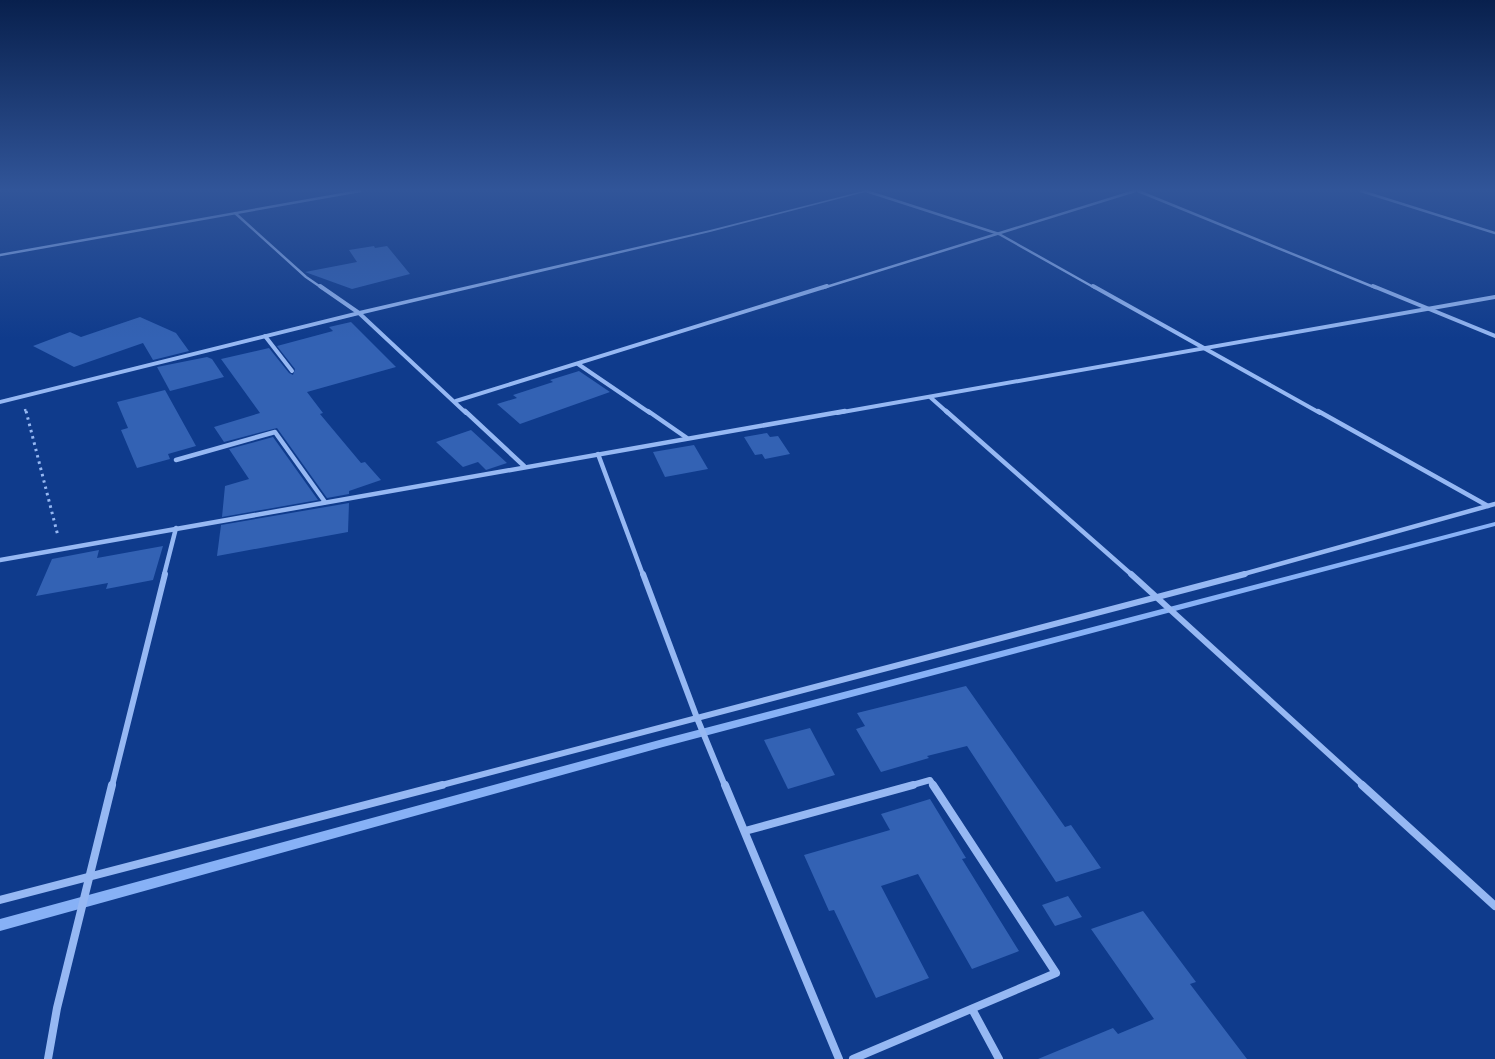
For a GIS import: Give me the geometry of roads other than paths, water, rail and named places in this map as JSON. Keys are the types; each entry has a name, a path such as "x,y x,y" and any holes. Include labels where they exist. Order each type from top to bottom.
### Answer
{"street":[{"path":"0,255 82,240"},
{"path":"265,240 306,277 359,313 524,466"},
{"path":"0,402 359,313 668,240"},
{"path":"456,401 978,240"},
{"path":"1010,240 1488,506"},
{"path":"1259,240 1495,336"},
{"path":"0,560 524,466 930,397 1495,297"},
{"path":"265,336 292,371"},
{"path":"578,364 687,438"},
{"path":"930,397 1158,598 1495,906"},
{"path":"176,460 275,432 325,502"},
{"path":"598,454 697,718 840,1059"},
{"path":"0,900 1158,598 1495,504"},
{"path":"48,1059 57,1008 176,528"},
{"path":"745,831 930,780 1056,973 853,1059"},
{"path":"972,1009 999,1059"}],"waterway":[{"path":"0,925 663,743 1495,524"}]}
